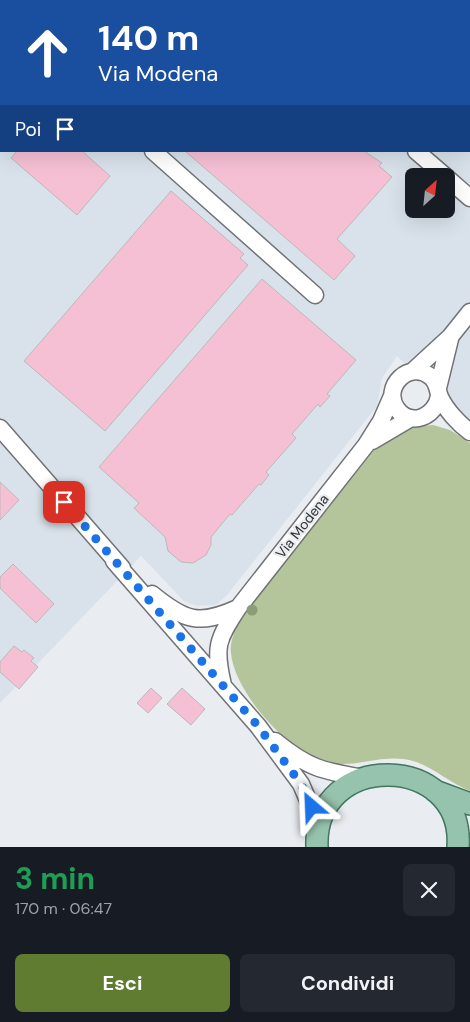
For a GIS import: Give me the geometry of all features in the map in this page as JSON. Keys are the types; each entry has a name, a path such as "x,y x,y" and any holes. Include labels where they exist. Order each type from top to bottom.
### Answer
{"main road":[{"path":"316,840 328,805 335,796 353,782 376,774 400,774 417,780 433,790 470,804"},
{"path":"433,790 451,813 457,827 458,847"}],"street":[{"path":"154,152 315,295"},
{"path":"417,152 436,168"},
{"path":"455,185 470,198"},
{"name":"Via Modena","path":"223,685 217,659 218,645 223,631 238,608 366,445 381,421 398,380 405,374 413,371 450,337 470,312"},
{"name":"Via Modena","path":"366,445 434,411 450,337"},
{"path":"413,371 429,375 466,429"},
{"path":"392,396 399,412 466,429"},
{"path":"0,428 258,726 301,784 316,840"},
{"path":"114,561 154,596 181,614 192,618 213,618 238,608"},
{"path":"258,726 304,763 334,773 364,778"}],"shaded area":[{"path":"0,152 470,152 470,425 397,356 382,378 377,406 227,595 216,605 198,606 185,602 141,556 0,703"}],"green space":[{"path":"433,425 450,430 470,443 470,791 428,767 413,761 390,759 334,764 309,755 293,745 264,717 241,684 234,668 231,653 233,636 246,611 378,445 409,427"}],"building":[{"path":"16,152 83,152 110,176 77,215 11,158"},
{"path":"186,152 366,152 382,163 379,166 392,177 337,239 355,256 334,280"},
{"path":"171,191 244,254 240,258 248,265 105,431 24,361"},
{"path":"262,279 356,360 327,394 330,396 320,407 318,404 292,434 296,438 266,472 269,475 261,485 259,484 232,515 230,514 211,537 211,545 206,555 193,563 181,562 168,551 165,537 134,508 139,503 99,467"},
{"path":"0,482 19,500 0,520"},
{"path":"13,564 54,604 36,623 0,588 0,577"},
{"path":"14,646 22,652 24,650 34,658 31,661 38,667 19,689 0,672 0,662"},
{"path":"151,688 162,698 148,713 137,703"},
{"path":"182,688 205,709 191,725 167,704"}],"route":[{"path":"64,502 258,726 301,784 312,807"}]}
